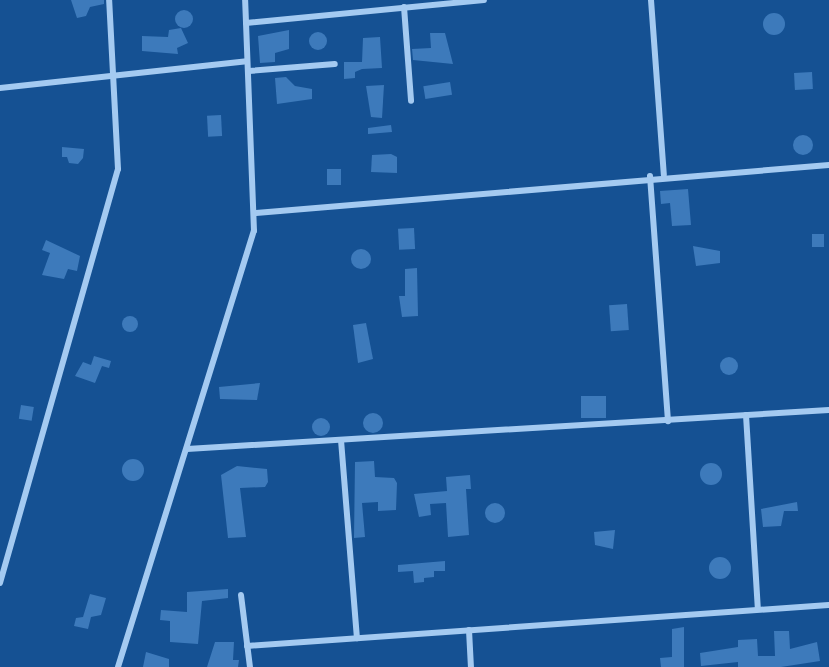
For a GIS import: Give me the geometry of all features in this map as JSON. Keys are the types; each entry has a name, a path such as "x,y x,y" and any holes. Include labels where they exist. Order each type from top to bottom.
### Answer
{"street":[{"path":"0,583 112,203 120,143 110,80 109,0"},
{"path":"118,667 256,213 245,0"},
{"path":"246,23 484,0"},
{"path":"651,0 664,175"},
{"path":"404,7 411,101"},
{"path":"0,88 110,80 247,61"},
{"path":"249,71 334,64"},
{"path":"256,213 650,176 829,165"},
{"path":"650,176 668,421"},
{"path":"186,449 829,410"},
{"path":"746,415 758,609"},
{"path":"341,440 357,638"},
{"path":"241,595 250,667"},
{"path":"248,646 829,605"},
{"path":"469,630 471,667"}],"building":[{"path":"71,0 104,0 104,4 90,7 86,16 77,18"},
{"path":"184,10 190,13 193,19 190,25 184,28 178,25 175,19 178,13"},
{"path":"774,13 782,16 785,24 782,32 774,35 766,32 763,24 766,16"},
{"path":"181,28 188,43 177,48 178,54 142,51 142,36 168,37 169,30"},
{"path":"289,30 289,49 275,53 275,62 260,63 258,36"},
{"path":"318,32 324,35 327,41 324,47 318,50 312,47 309,41 312,35"},
{"path":"430,33 445,33 453,64 413,60 412,49 431,48"},
{"path":"380,37 382,68 362,69 355,72 355,78 344,79 344,62 362,62 363,38"},
{"path":"812,72 813,89 795,90 794,73"},
{"path":"286,77 295,86 312,89 312,99 277,104 275,78"},
{"path":"450,82 452,95 425,99 423,86"},
{"path":"384,85 382,118 371,117 366,86"},
{"path":"221,115 222,136 208,137 207,116"},
{"path":"391,125 392,132 368,134 368,128"},
{"path":"803,135 810,138 813,145 810,152 803,155 796,152 793,145 796,138"},
{"path":"62,147 84,149 83,158 78,164 69,163 67,157 62,157"},
{"path":"391,154 397,157 397,173 371,172 372,155"},
{"path":"327,169 341,169 341,185 327,185"},
{"path":"688,189 691,225 672,226 670,203 661,204 660,191"},
{"path":"414,228 415,249 399,250 398,229"},
{"path":"812,234 824,234 824,247 812,247"},
{"path":"46,240 80,256 77,271 68,269 64,279 42,275 50,253 42,250"},
{"path":"693,246 720,251 720,263 696,266"},
{"path":"361,249 368,252 371,259 368,266 361,269 354,266 351,259 354,252"},
{"path":"417,268 418,316 402,317 399,296 405,296 405,269"},
{"path":"627,304 629,330 611,331 609,305"},
{"path":"127,316 133,316 138,324 136,330 127,332 122,327 122,321"},
{"path":"366,323 373,359 358,363 353,325"},
{"path":"94,356 111,361 109,368 102,366 95,383 75,376 83,362 91,365"},
{"path":"725,357 733,357 738,362 736,373 725,375 720,370 720,362"},
{"path":"260,383 257,400 220,399 219,387"},
{"path":"581,396 606,396 606,418 581,418"},
{"path":"21,405 34,407 32,421 19,419"},
{"path":"373,413 380,416 383,423 380,430 373,433 366,430 363,423 366,416"},
{"path":"321,418 327,421 330,427 327,433 321,436 315,433 312,427 315,421"},
{"path":"129,459 137,459 144,466 144,474 137,481 129,481 122,474 122,466"},
{"path":"374,461 375,477 394,478 397,483 396,510 378,511 378,502 362,503 365,537 354,538 355,462"},
{"path":"711,463 721,470 722,474 715,484 711,485 701,478 700,474 707,464"},
{"path":"237,466 267,469 268,482 265,487 240,488 246,537 228,538 221,475"},
{"path":"470,475 471,489 466,489 469,535 448,537 446,503 430,504 431,515 419,517 414,494 447,491 446,477"},
{"path":"797,502 798,511 784,511 781,526 763,527 761,509"},
{"path":"491,503 499,503 505,509 505,517 499,523 491,523 485,517 485,509"},
{"path":"615,530 613,549 595,545 594,532"},
{"path":"716,557 724,557 731,564 731,572 724,579 716,579 709,572 709,564"},
{"path":"445,561 445,571 434,571 434,577 424,578 424,582 414,583 413,571 398,572 398,565"},
{"path":"228,589 228,598 202,601 198,644 170,642 170,621 160,620 161,610 187,612 187,592"},
{"path":"90,594 106,598 101,615 91,617 88,629 74,626 76,618 83,617"},
{"path":"684,627 684,667 661,667 660,658 672,657 672,629"},
{"path":"774,631 789,631 790,649 817,642 820,661 781,667 738,667 738,662 701,666 700,653 738,647 738,640 757,639 758,656 775,656"},
{"path":"215,642 234,642 233,660 239,660 238,667 207,667"},
{"path":"146,652 169,659 169,667 143,667"}]}
